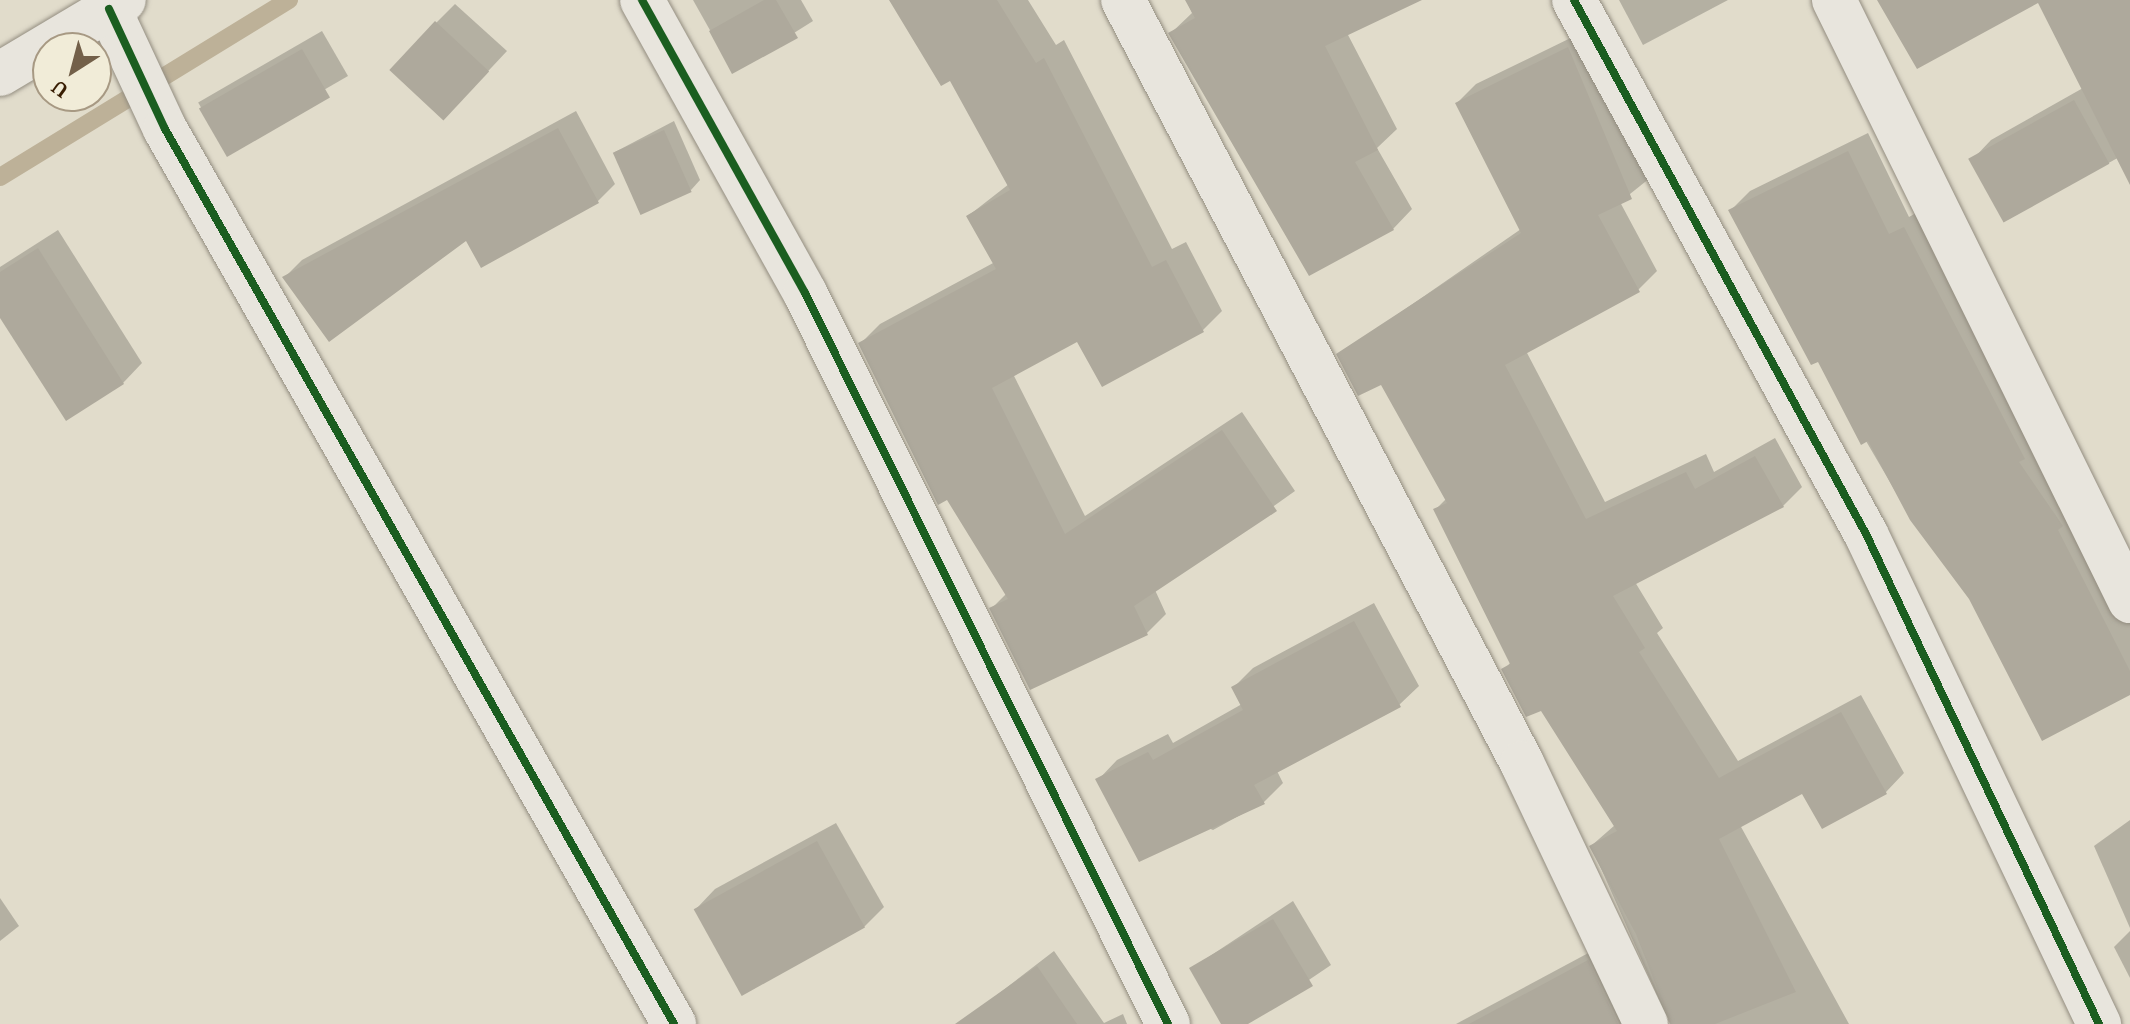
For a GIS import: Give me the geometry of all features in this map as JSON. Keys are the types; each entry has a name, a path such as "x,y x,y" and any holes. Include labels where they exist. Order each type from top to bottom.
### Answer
{"street":[{"path":"642,0 805,293 1168,1024"},
{"path":"1123,0 1515,749 1646,1024"},
{"path":"1574,0 1866,534 2099,1024"},
{"path":"1834,0 2130,601"},
{"path":"0,74 120,19 165,129 674,1024"}],"building":[{"path":"764,0 776,0 798,38 732,74 709,31"},
{"path":"889,0 997,0 1036,63 1044,58 1152,267 1166,260 1204,332 1102,387 1077,342 992,388 1065,534 1222,430 1277,511 1134,606 1148,635 1030,690 989,608 1008,599 947,500 938,505 858,343 996,269 966,216 1010,190 950,81 941,86"},
{"path":"1185,0 1422,0 1325,46 1378,150 1355,162 1394,230 1309,276 1168,33 1195,18"},
{"path":"1877,0 2130,0 2130,185 2038,3 1917,69"},
{"path":"435,21 489,71 443,120 389,70"},
{"path":"1568,47 1632,199 1598,215 1640,292 1505,365 1586,519 1686,472 1695,489 1755,456 1784,507 1613,596 1645,648 1639,652 1719,778 1841,712 1887,794 1822,829 1802,794 1719,839 1796,992 1715,1024 1671,1024 1636,934 1589,846 1617,831 1541,711 1526,717 1501,669 1510,664 1433,509 1447,503 1381,385 1358,396 1336,354 1521,233 1455,103"},
{"path":"302,49 330,97 227,157 199,108"},
{"path":"2074,100 2109,164 2004,223 1968,159"},
{"path":"558,128 599,203 481,268 466,241 329,342 282,277"},
{"path":"664,130 692,192 640,215 613,153"},
{"path":"1848,151 1889,234 1904,227 2025,459 2019,462 2063,526 2058,530 2130,671 2130,695 2042,741 1969,599 1910,520 1868,441 1861,445 1818,362 1811,365 1728,210"},
{"path":"38,248 124,384 66,421 0,318 0,272"},
{"path":"1354,621 1401,707 1254,785 1265,804 1139,862 1095,779 1148,752 1153,760 1243,710 1231,687"},
{"path":"817,841 865,928 742,996 694,909"},
{"path":"1273,919 1313,986 1248,1024 1221,1024 1189,968"},
{"path":"1588,960 1618,1024 1469,1024"},
{"path":"1037,966 1077,1024 955,1024"}],"waterway":[{"path":"0,177 289,0"}],"cycle path":[{"path":"642,0 805,293 1168,1024"},
{"path":"1574,0 1866,534 2099,1024"},
{"path":"109,9 165,129 674,1024"}]}
